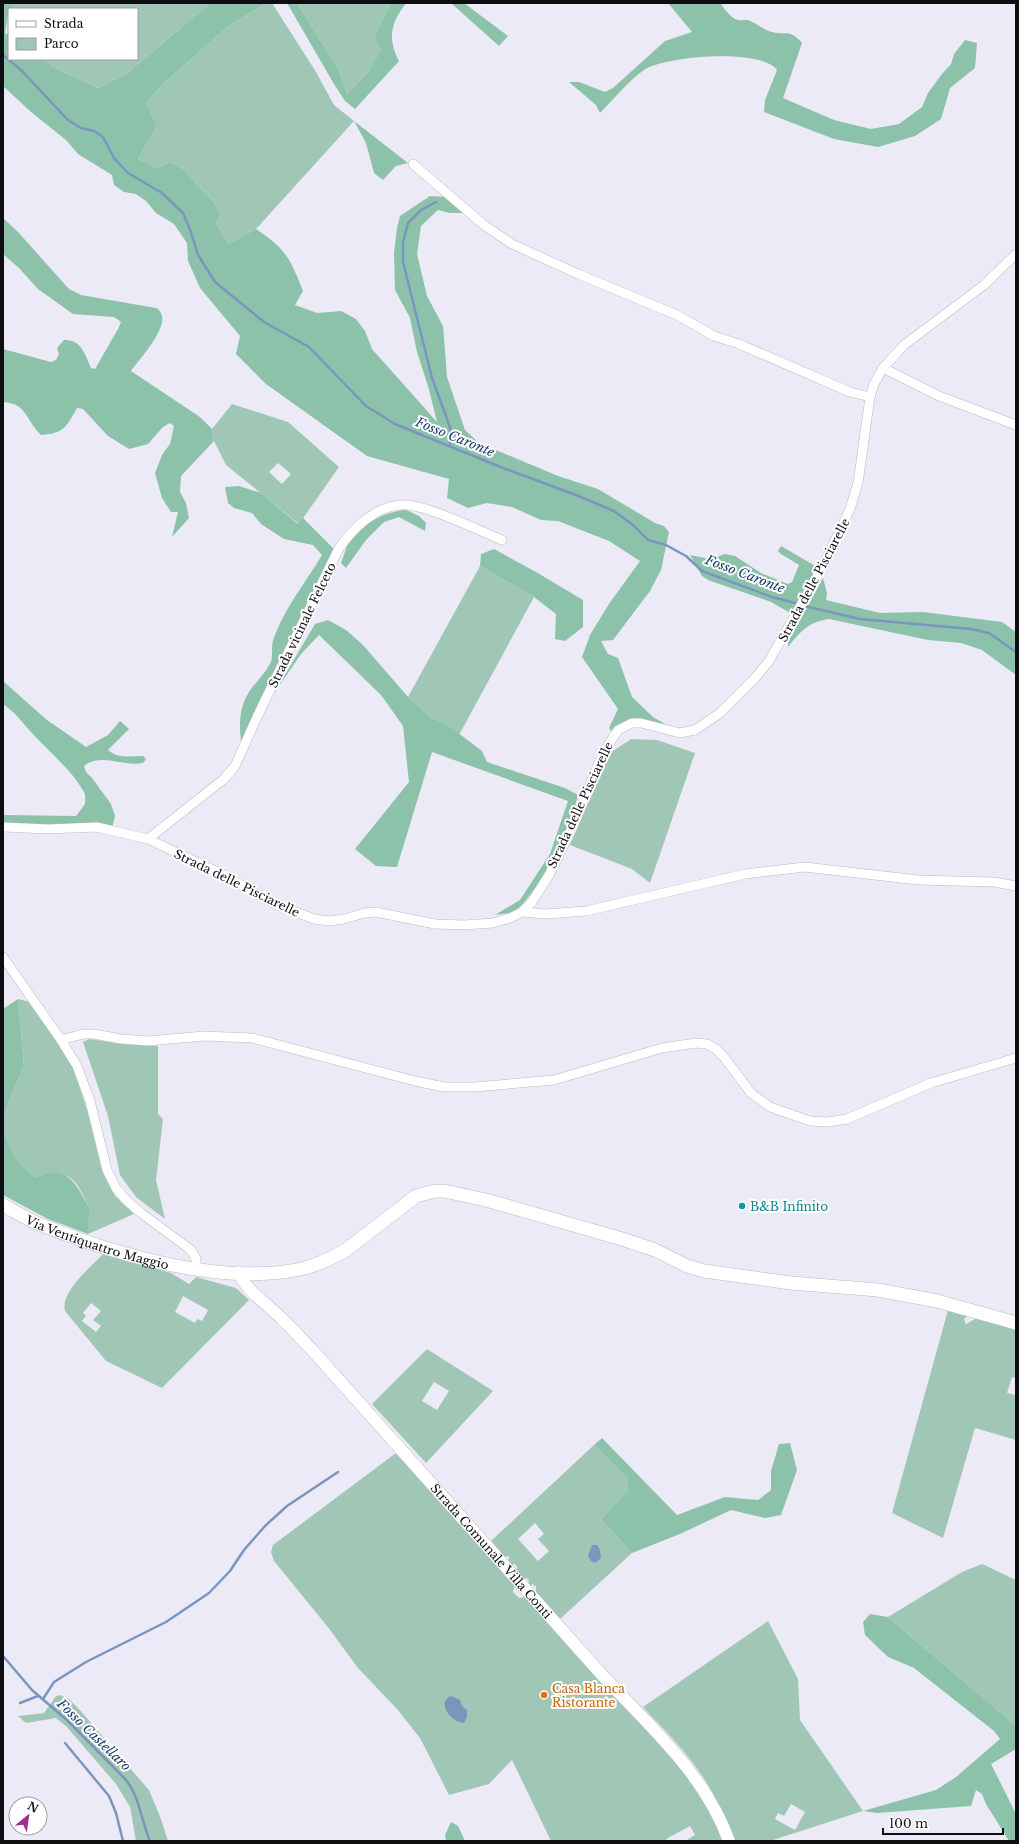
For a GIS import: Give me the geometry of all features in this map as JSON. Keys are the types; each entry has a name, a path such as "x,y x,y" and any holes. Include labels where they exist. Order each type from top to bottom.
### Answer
{"main road":[{"name":"Via Ventiquattro Maggio","path":"3,1205 42,1226 102,1246 162,1263 239,1272 285,1271 319,1263 346,1250 416,1196 435,1191 444,1191 478,1198 622,1238 655,1250 693,1268 704,1271 791,1283 878,1290 937,1301 1016,1323"}],"street":[{"path":"413,164 484,225 512,244 578,274 677,315 714,336 739,344 850,392 870,398"},
{"name":"Strada delle Pisciarelle","path":"3,827 48,829 97,827 148,839 224,875 275,904 314,919 329,921 344,919 364,913 376,912 435,924 464,925 493,923 510,918 522,912 532,902 548,875 573,826 603,753 618,730 632,724 641,723 680,733 687,733 702,727 720,713 755,678 769,661 814,583 842,528 856,495 870,398 874,384 883,368 904,345 984,285 1016,254"},
{"path":"883,368 939,396 1016,425"},
{"name":"Strada vicinale Felceto","path":"148,839 230,772 339,548 350,533 363,521 389,507 401,505 415,507 447,516 502,540"},
{"path":"522,912 546,914 586,911 745,874 805,867 918,880 994,882 1016,886"},
{"path":"3,957 61,1040 77,1066 90,1101 107,1170 116,1188 126,1200 141,1213 191,1250 196,1259 196,1268"},
{"path":"61,1040 83,1034 148,1041 204,1036 252,1038 415,1081 444,1087 468,1087 554,1080 662,1048 696,1043 707,1044 716,1049 724,1057 751,1093 770,1107 810,1121 828,1122 847,1120 931,1084 1016,1058"},
{"name":"Strada Comunale Villa Conti","path":"239,1272 241,1279 249,1288 314,1352 599,1671 672,1748 710,1800 729,1841"}],"green space":[{"path":"3,3 15,3 12,8 8,8 5,33 8,34 8,60 45,60 53,67 98,88 126,74 211,3 266,3 226,28 162,85 146,103 157,125 138,159 157,168 171,162 183,169 211,199 220,213 216,224 229,244 256,229 274,242 286,255 303,291 295,305 317,313 341,311 356,319 365,331 372,349 437,422 428,386 417,352 410,318 395,290 394,253 397,228 400,216 430,196 447,197 463,213 450,213 438,210 421,226 417,254 427,296 443,326 447,377 465,430 479,443 558,476 598,489 655,523 664,526 669,532 661,570 650,591 613,640 601,641 608,654 618,658 632,697 653,717 672,728 640,720 626,722 611,731 609,728 618,709 582,657 590,635 609,604 640,561 609,541 558,521 541,520 512,507 487,503 468,508 447,498 449,479 367,456 266,384 236,354 240,336 200,288 188,261 187,243 174,224 156,213 146,201 136,194 124,192 114,185 112,175 78,154 66,140 31,112 3,86"},
{"path":"15,3 211,3 126,74 98,88 53,67 45,60 138,60 138,8 12,8"},
{"path":"266,3 272,3 316,72 334,105 354,121 256,229 229,244 216,224 220,213 211,199 183,169 171,162 157,168 138,159 157,125 146,103 162,85 226,28"},
{"path":"287,3 297,3 339,70 347,94 368,72 382,50 374,37 391,3 406,3 397,17 392,31 393,45 399,61 355,109 345,101 334,84"},
{"path":"297,3 391,3 374,37 383,50 368,72 347,94 339,70"},
{"path":"451,3 464,3 508,36 499,46"},
{"path":"668,3 720,3 735,19 749,20 766,30 777,33 788,33 798,38 802,43 783,98 834,120 871,129 899,124 922,107 928,93 951,64 954,54 965,40 977,43 975,68 950,88 941,119 915,136 878,147 834,139 764,112 765,100 777,70 768,63 752,59 712,56 671,61 655,65 644,70 632,79 600,113 596,105 569,82 579,82 605,92 613,88 665,41 692,32"},
{"path":"354,121 408,163 396,166 383,180 374,173 366,143"},
{"path":"3,218 18,232 69,289 81,295 156,308 161,314 162,321 160,330 131,371 200,417 212,429 214,441 181,476 180,492 186,503 189,518 172,537 178,512 171,512 162,498 155,473 162,455 170,444 174,426 170,423 163,427 148,444 129,449 108,436 83,409 77,408 67,424 60,431 41,435 22,409 11,403 3,402 3,349 51,362 56,360 59,354 57,348 64,340 70,340 82,348 91,368 95,369 121,322 114,317 73,314 38,289 19,268 3,254"},
{"path":"232,404 288,422 339,467 299,524 226,465 214,441 212,429","holes":["278,463 291,474 282,484 269,472"]},
{"path":"239,486 261,493 298,524 303,518 334,549 241,742 240,721 242,708 247,695 271,662 272,646 277,630 295,596 322,555 313,545 284,539 261,524 252,513 234,508 228,503 225,487"},
{"path":"406,510 419,516 426,523 425,531 399,517 384,522 366,540 346,568 341,563 347,546 365,526 380,517 397,511"},
{"path":"781,546 817,567 792,614 771,602 708,580 702,576 690,555 710,559 725,554 735,556 761,573 788,584 792,582 799,565 778,551"},
{"path":"494,549 583,600 583,627 565,641 555,639 556,614 534,597 480,566 481,554"},
{"path":"480,566 534,597 459,735 449,726 429,716 408,697"},
{"path":"823,578 827,593 826,600 880,613 923,612 1002,622 1016,632 1016,675 982,650 961,643 928,640 829,619 810,625 797,636 788,647 788,642"},
{"path":"328,620 346,630 363,645 408,697 429,716 449,726 482,751 487,762 565,788 578,795 562,840 544,874 535,889 516,910 509,913 495,915 520,900 550,854 568,801 432,752 397,867 376,866 355,849 409,782 403,726 381,695 319,635 301,654 273,695 315,624"},
{"path":"3,681 47,720 86,747 108,735 120,721 129,729 108,750 120,756 143,756 146,759 143,763 136,764 97,760 84,766 86,772 111,804 115,816 112,828 3,823 3,815 76,816 85,804 85,795 79,784 66,768 15,714 3,704"},
{"path":"631,739 657,740 695,753 650,883 632,869 570,845 610,753"},
{"path":"18,999 30,1002 72,1064 88,1113 101,1165 115,1196 134,1214 88,1234 88,1220 91,1209 75,1182 66,1176 61,1175 35,1177 18,1164 8,1147 3,1128 3,1119 24,1066"},
{"path":"18,999 24,1066 3,1119 3,1009"},
{"path":"89,1039 124,1044 158,1046 158,1114 163,1119 156,1180 165,1219 136,1197 120,1175 108,1116 83,1042"},
{"path":"3,1128 8,1144 17,1161 35,1177 57,1173 69,1178 73,1182 91,1209 88,1220 88,1234 48,1219 3,1195"},
{"path":"103,1254 171,1273 189,1284 196,1277 236,1288 249,1300 162,1388 106,1361 65,1311 67,1296 71,1288","holes":["183,1296 208,1310 202,1321 197,1319 195,1323 175,1312","91,1303 101,1311 93,1320 101,1326 96,1332 82,1321 86,1316 83,1313"]},
{"path":"948,1310 968,1315 964,1319 966,1324 977,1318 1016,1330 1016,1378 1012,1377 1007,1393 1016,1395 1016,1440 975,1428 943,1538 892,1513"},
{"path":"427,1349 493,1391 426,1463 372,1404","holes":["434,1382 449,1391 437,1410 422,1401"]},
{"path":"602,1438 677,1515 725,1497 758,1500 771,1490 771,1471 779,1444 790,1443 797,1470 781,1515 765,1518 731,1510 680,1534 632,1553 601,1519 628,1492 628,1479 594,1445"},
{"path":"594,1445 628,1479 628,1493 601,1519 632,1553 559,1620 536,1593 536,1587 533,1584 530,1586 528,1584 529,1580 527,1578 524,1579 517,1571 515,1564 511,1565 508,1561 508,1556 505,1557 491,1541","holes":["535,1523 544,1534 538,1539 549,1551 538,1561 518,1539"]},
{"path":"396,1453 515,1585 513,1592 519,1598 525,1597 673,1758 701,1798 725,1841 685,1841 695,1835 690,1826 666,1839 667,1841 551,1841 512,1760 489,1784 449,1795 420,1738 397,1709 358,1668 327,1626 274,1561 271,1552 273,1545"},
{"path":"982,1564 1016,1580 1016,1726 888,1617 962,1572"},
{"path":"870,1614 888,1617 1016,1726 1016,1749 991,1764 1016,1814 1016,1841 1009,1841 986,1804 982,1794 976,1790 971,1806 877,1813 863,1811 936,1790 956,1777 1000,1739 994,1731 914,1668 888,1657 865,1635 863,1622"},
{"path":"768,1621 798,1679 800,1720 863,1811 770,1841 733,1841 721,1809 705,1780 683,1751 643,1707","holes":["791,1804 805,1812 795,1830 775,1819 778,1813 784,1816"]},
{"path":"60,1695 69,1699 78,1708 149,1790 168,1841 136,1841 130,1807 116,1784 66,1726 56,1718 26,1723 18,1716 44,1713 56,1696"},
{"path":"451,1822 458,1826 465,1841 446,1841 445,1835"}],"water":[{"path":"592,1545 597,1545 600,1550 601,1558 595,1563 591,1561 588,1556"},
{"path":"451,1696 460,1700 462,1706 467,1710 467,1717 464,1723 454,1720 447,1712 445,1703"}],"waterway":[{"name":"Fosso Caronte","path":"3,55 8,59"},
{"name":"Fosso Caronte","path":"9,60 21,70 68,120 81,128 94,131 103,137 114,158 128,173 162,193 183,213 198,255 215,282 264,322 309,347 366,406 395,424 614,511 633,525 648,540 666,545 686,556 702,571 772,597 799,604"},
{"path":"436,202 421,210 408,223 403,242 403,262 432,378 450,427 450,445"},
{"name":"Fosso Caronte","path":"804,606 860,619 971,629 989,633 1016,652"},
{"path":"43,1699 54,1682 86,1662 166,1622 209,1593 230,1571 244,1550 265,1526 287,1506 338,1472"},
{"name":"Fosso Castellaro","path":"3,1656 32,1690 68,1721 126,1780 134,1794 150,1841"},
{"path":"20,1703 38,1696"},
{"path":"65,1743 109,1796 116,1813 123,1841"}],"place":[{"name":"B&B Infinito","path":"742,1206"},
{"name":"Casa Blanca Ristorante","path":"544,1695"}]}
